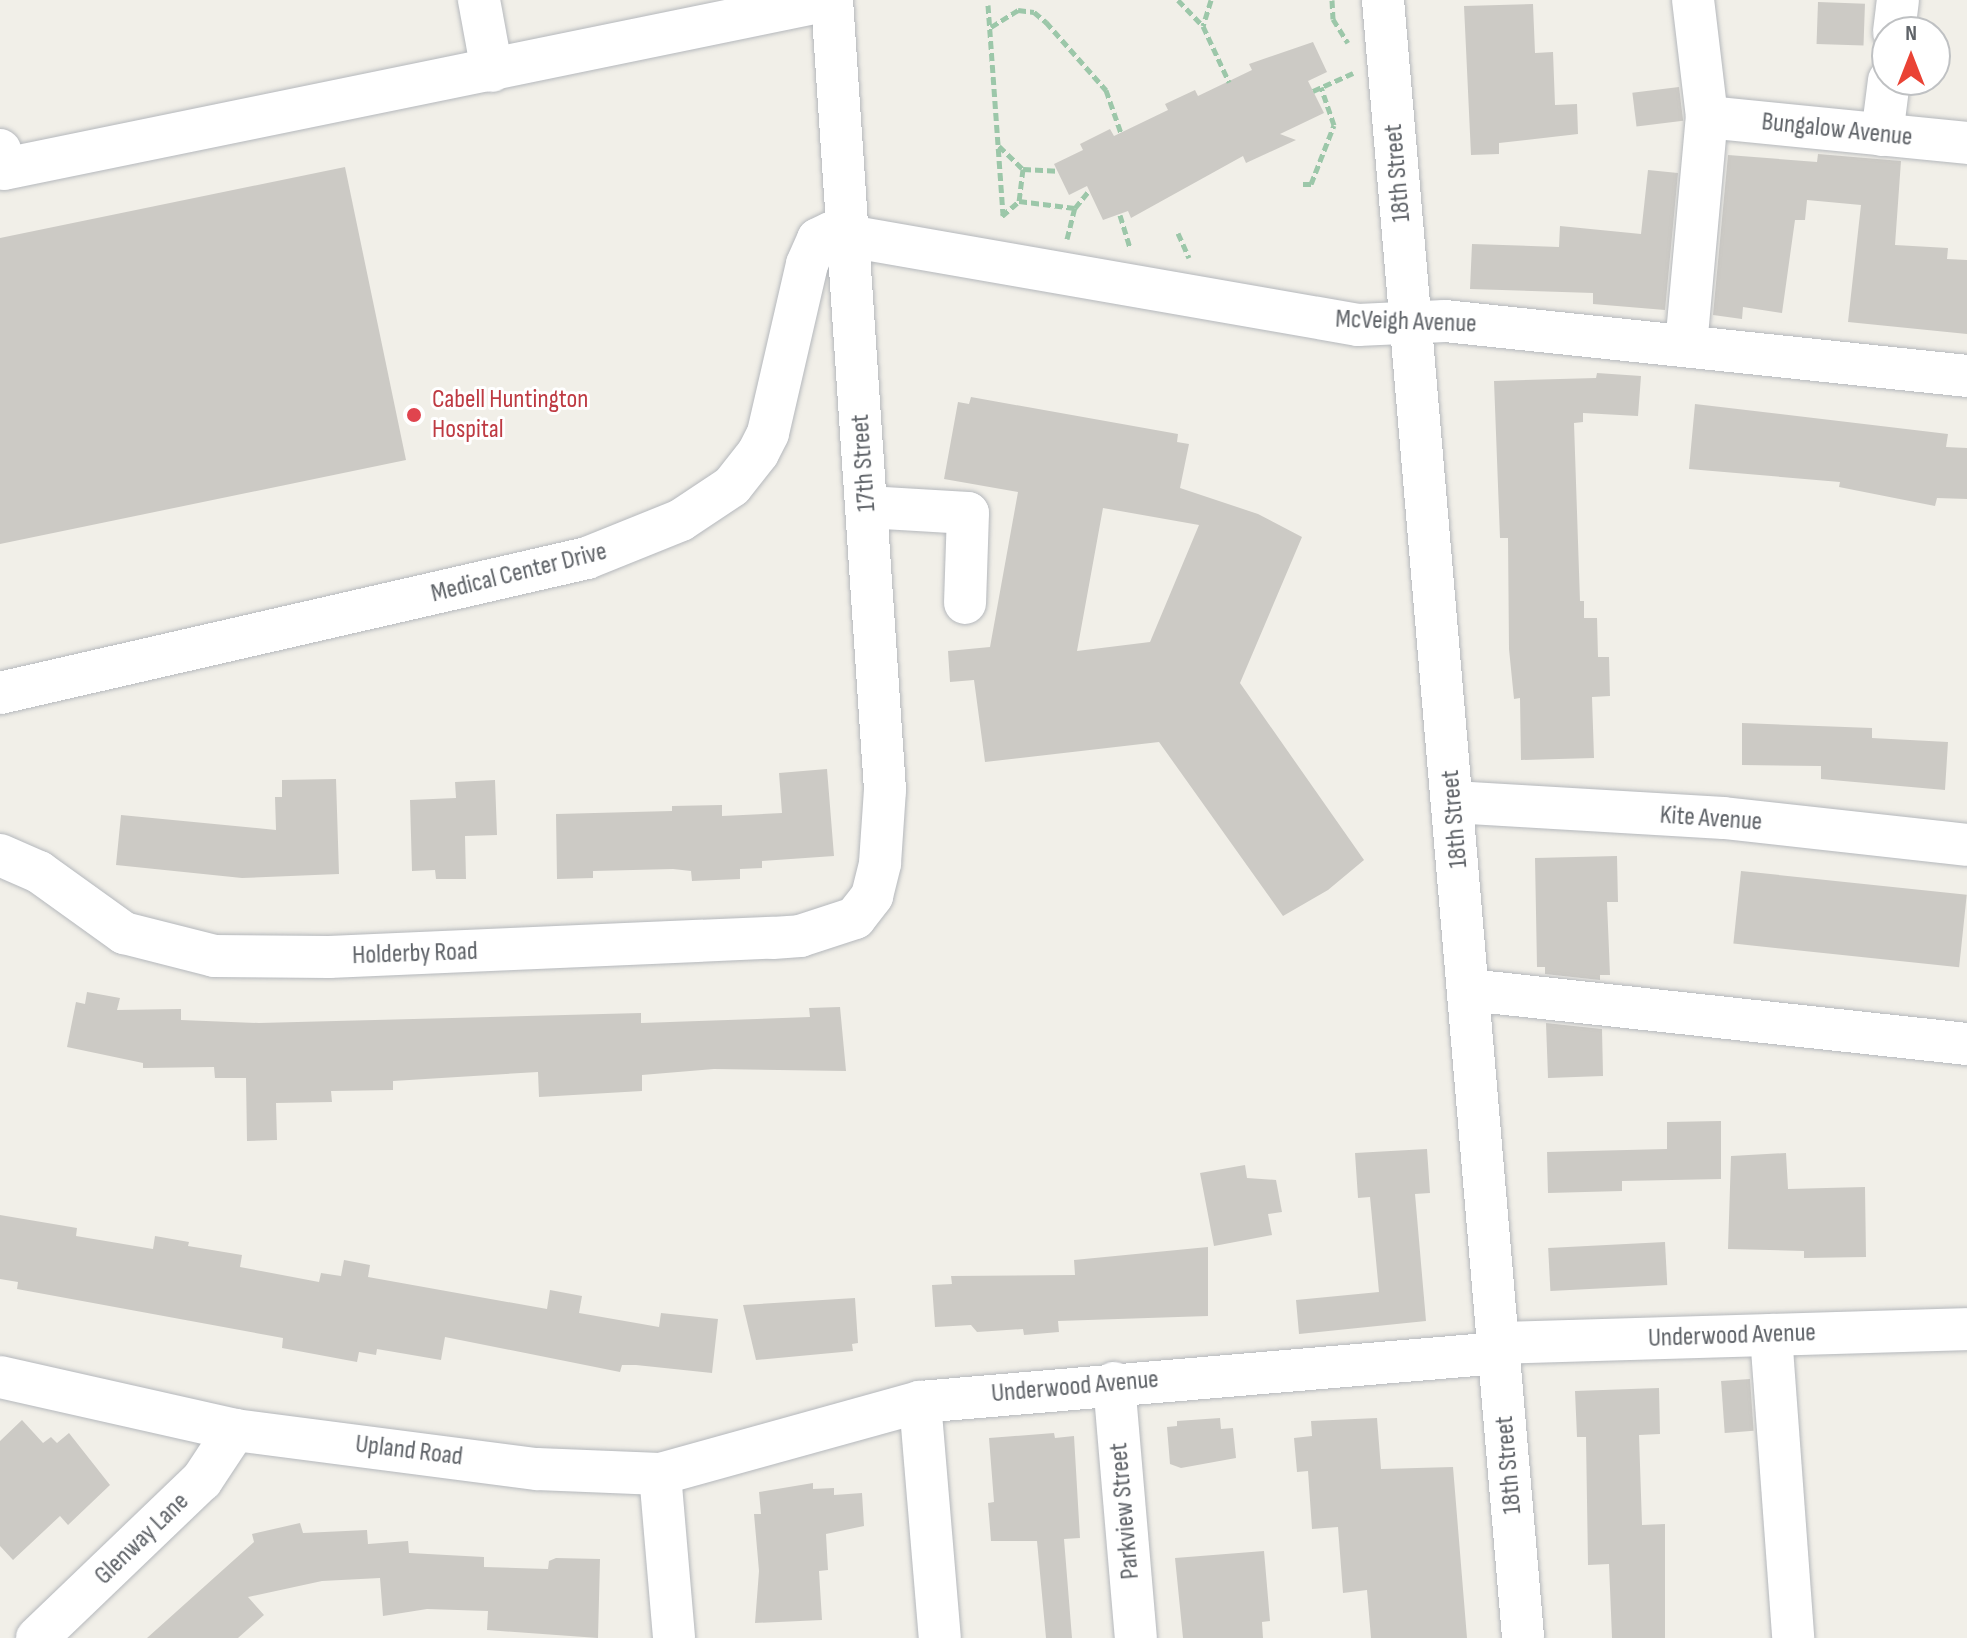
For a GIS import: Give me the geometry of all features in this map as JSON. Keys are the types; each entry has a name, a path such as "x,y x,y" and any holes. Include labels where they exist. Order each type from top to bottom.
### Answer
{"street":[{"path":"479,0 492,71"},
{"path":"2,159 492,71 830,0"},
{"name":"17th Street","path":"830,0 850,233 885,830 872,896 855,918"},
{"name":"18th Street","path":"1383,0 1523,1638"},
{"path":"1686,346 1707,117 1693,0"},
{"path":"1882,135 1887,96"},
{"name":"Bungalow Avenue","path":"1707,117 1967,143"},
{"name":"Medical Center Drive","path":"0,693 587,558 681,520 732,486 758,453 812,248 831,233 850,233"},
{"name":"McVeigh Avenue","path":"850,233 1358,325 1445,321 1967,376"},
{"path":"867,507 968,513 965,603"},
{"name":"Kite Avenue","path":"1453,802 1724,818 1967,845"},
{"name":"Holderby Road","path":"0,855 39,872 124,933 214,956 329,957 773,938 800,936 855,918"},
{"path":"1469,990 1967,1044"},
{"name":"Underwood Avenue","path":"660,1474 920,1402 1499,1348 1967,1329"},
{"path":"1771,1335 1793,1638"},
{"name":"Upland Road","path":"0,1377 235,1430 537,1469 660,1474"},
{"name":"Parkview Street","path":"1114,1383 1136,1638"},
{"path":"920,1402 940,1638"},
{"name":"Glenway Lane","path":"37,1638 202,1480 235,1430"},
{"path":"660,1474 674,1638"}],"path":[{"path":"1178,0 1203,26 1229,82"},
{"path":"1203,26 1211,0"},
{"path":"1332,0 1337,30 1353,46"},
{"path":"988,5 1003,215"},
{"path":"991,27 1018,6 1034,12 1077,54 1106,90 1121,133"},
{"path":"1313,91 1353,73"},
{"path":"1303,184 1311,184 1334,125 1321,87"},
{"path":"998,145 1023,169 1057,171"},
{"path":"994,226 1019,201 1023,169"},
{"path":"1067,240 1075,208 1089,191"},
{"path":"1019,201 1075,208"},
{"path":"1120,215 1131,239 1129,251"},
{"path":"1178,233 1191,262"}],"building":[{"path":"1818,2 1865,4 1864,46 1817,44"},
{"path":"1533,4 1535,53 1553,52 1555,105 1577,104 1578,134 1499,143 1499,154 1471,155 1464,6"},
{"path":"1313,42 1327,72 1308,81 1324,113 1280,134 1296,140 1246,163 1243,156 1131,218 1128,211 1103,220 1087,186 1069,195 1054,164 1083,150 1080,144 1110,129 1114,136 1168,110 1165,104 1195,90 1198,96 1252,70 1249,64"},
{"path":"1679,87 1683,121 1636,126 1632,93"},
{"path":"1818,154 1901,161 1895,245 1948,248 1947,259 1967,260 1967,334 1848,322 1861,205 1807,200 1805,220 1795,220 1782,313 1743,307 1742,319 1713,315 1728,155 1817,162"},
{"path":"345,167 406,460 0,544 0,238"},
{"path":"1648,170 1678,173 1665,310 1593,304 1593,293 1470,289 1472,244 1559,247 1560,226 1641,234"},
{"path":"1597,373 1641,376 1638,416 1583,413 1583,422 1574,423 1580,601 1584,601 1584,618 1597,618 1598,657 1609,657 1610,696 1592,697 1594,758 1521,760 1520,698 1514,699 1509,649 1508,538 1500,538 1494,381 1596,378"},
{"path":"971,397 1178,434 1177,442 1189,444 1180,488 1258,514 1302,537 1240,683 1364,860 1328,890 1283,916 1159,742 985,762 974,680 950,682 948,651 990,647 1018,492 944,479 958,402 969,404","holes":["1103,508 1199,525 1150,642 1077,651"]},
{"path":"1695,404 1948,434 1946,447 1967,448 1967,499 1937,498 1935,506 1839,487 1840,482 1689,469"},
{"path":"1742,723 1872,728 1872,738 1948,742 1945,790 1821,779 1821,766 1742,765"},
{"path":"827,769 834,856 762,861 762,868 740,869 740,879 692,881 691,871 673,869 593,871 593,878 557,879 556,814 672,811 672,806 722,805 722,816 782,813 779,773"},
{"path":"336,779 339,874 242,878 116,865 121,815 276,830 275,797 282,797 282,780"},
{"path":"495,780 497,835 465,836 466,879 436,879 435,870 412,871 410,800 456,798 455,782"},
{"path":"1617,856 1618,902 1607,902 1610,975 1600,975 1600,980 1545,974 1545,967 1537,967 1535,858"},
{"path":"1741,871 1967,895 1959,967 1733,944"},
{"path":"87,992 120,998 117,1010 181,1009 181,1020 259,1023 641,1013 641,1023 810,1017 809,1008 840,1007 846,1071 714,1069 642,1075 642,1091 539,1097 538,1072 393,1081 393,1090 331,1091 332,1102 276,1103 277,1140 247,1141 246,1078 215,1078 214,1067 143,1068 143,1063 67,1047 76,1002 85,1004"},
{"path":"1546,1023 1602,1029 1603,1076 1548,1078"},
{"path":"1721,1121 1721,1179 1622,1181 1622,1191 1548,1193 1547,1152 1667,1149 1667,1122"},
{"path":"1427,1149 1430,1193 1415,1194 1426,1321 1299,1334 1296,1300 1379,1292 1370,1197 1358,1198 1355,1153"},
{"path":"1786,1153 1788,1189 1865,1187 1866,1257 1804,1258 1804,1251 1728,1249 1731,1156"},
{"path":"1245,1165 1247,1178 1276,1180 1282,1212 1268,1214 1272,1235 1214,1246 1200,1173"},
{"path":"0,1215 77,1228 76,1236 153,1249 155,1236 189,1242 188,1246 242,1255 240,1267 319,1282 321,1273 341,1276 344,1260 370,1265 368,1277 547,1309 550,1290 582,1296 579,1313 659,1327 661,1313 718,1319 712,1373 636,1365 622,1365 620,1372 445,1337 441,1360 377,1349 376,1355 359,1352 357,1362 282,1348 283,1338 17,1289 18,1282 0,1279"},
{"path":"1665,1242 1667,1285 1550,1291 1548,1248"},
{"path":"1208,1247 1208,1316 1058,1321 1059,1332 1024,1335 1023,1329 977,1332 971,1325 935,1327 932,1285 952,1284 951,1276 1075,1275 1074,1260"},
{"path":"855,1298 858,1343 852,1344 853,1351 756,1360 743,1305"},
{"path":"1750,1379 1754,1431 1725,1433 1721,1381"},
{"path":"1659,1388 1660,1434 1639,1435 1642,1525 1665,1524 1665,1638 1612,1638 1609,1564 1588,1565 1586,1437 1577,1437 1575,1391"},
{"path":"1220,1418 1221,1429 1233,1428 1236,1458 1181,1468 1170,1464 1167,1427 1177,1426 1177,1421"},
{"path":"1377,1418 1381,1469 1453,1467 1467,1638 1371,1638 1367,1590 1343,1593 1338,1527 1312,1529 1308,1471 1297,1472 1294,1438 1312,1436 1311,1421"},
{"path":"22,1420 43,1443 51,1437 57,1443 69,1433 110,1485 68,1525 60,1516 13,1560 0,1546 0,1441"},
{"path":"1054,1433 1055,1438 1074,1436 1080,1538 1064,1539 1072,1638 1046,1638 1037,1541 991,1541 988,1503 994,1502 989,1438"},
{"path":"813,1483 813,1489 834,1488 834,1495 862,1493 864,1526 826,1534 828,1570 819,1571 822,1620 755,1623 759,1571 754,1514 761,1514 759,1492"},
{"path":"300,1523 303,1533 367,1530 368,1544 408,1541 409,1553 484,1557 484,1567 548,1569 549,1561 556,1558 600,1559 598,1638 487,1630 488,1611 427,1609 383,1616 380,1578 322,1581 248,1597 264,1615 238,1638 147,1638 254,1542 252,1534"},
{"path":"1264,1551 1270,1621 1262,1622 1263,1638 1183,1638 1175,1558"}],"place":[{"name":"Cabell Huntington Hospital","path":"414,415"}]}
